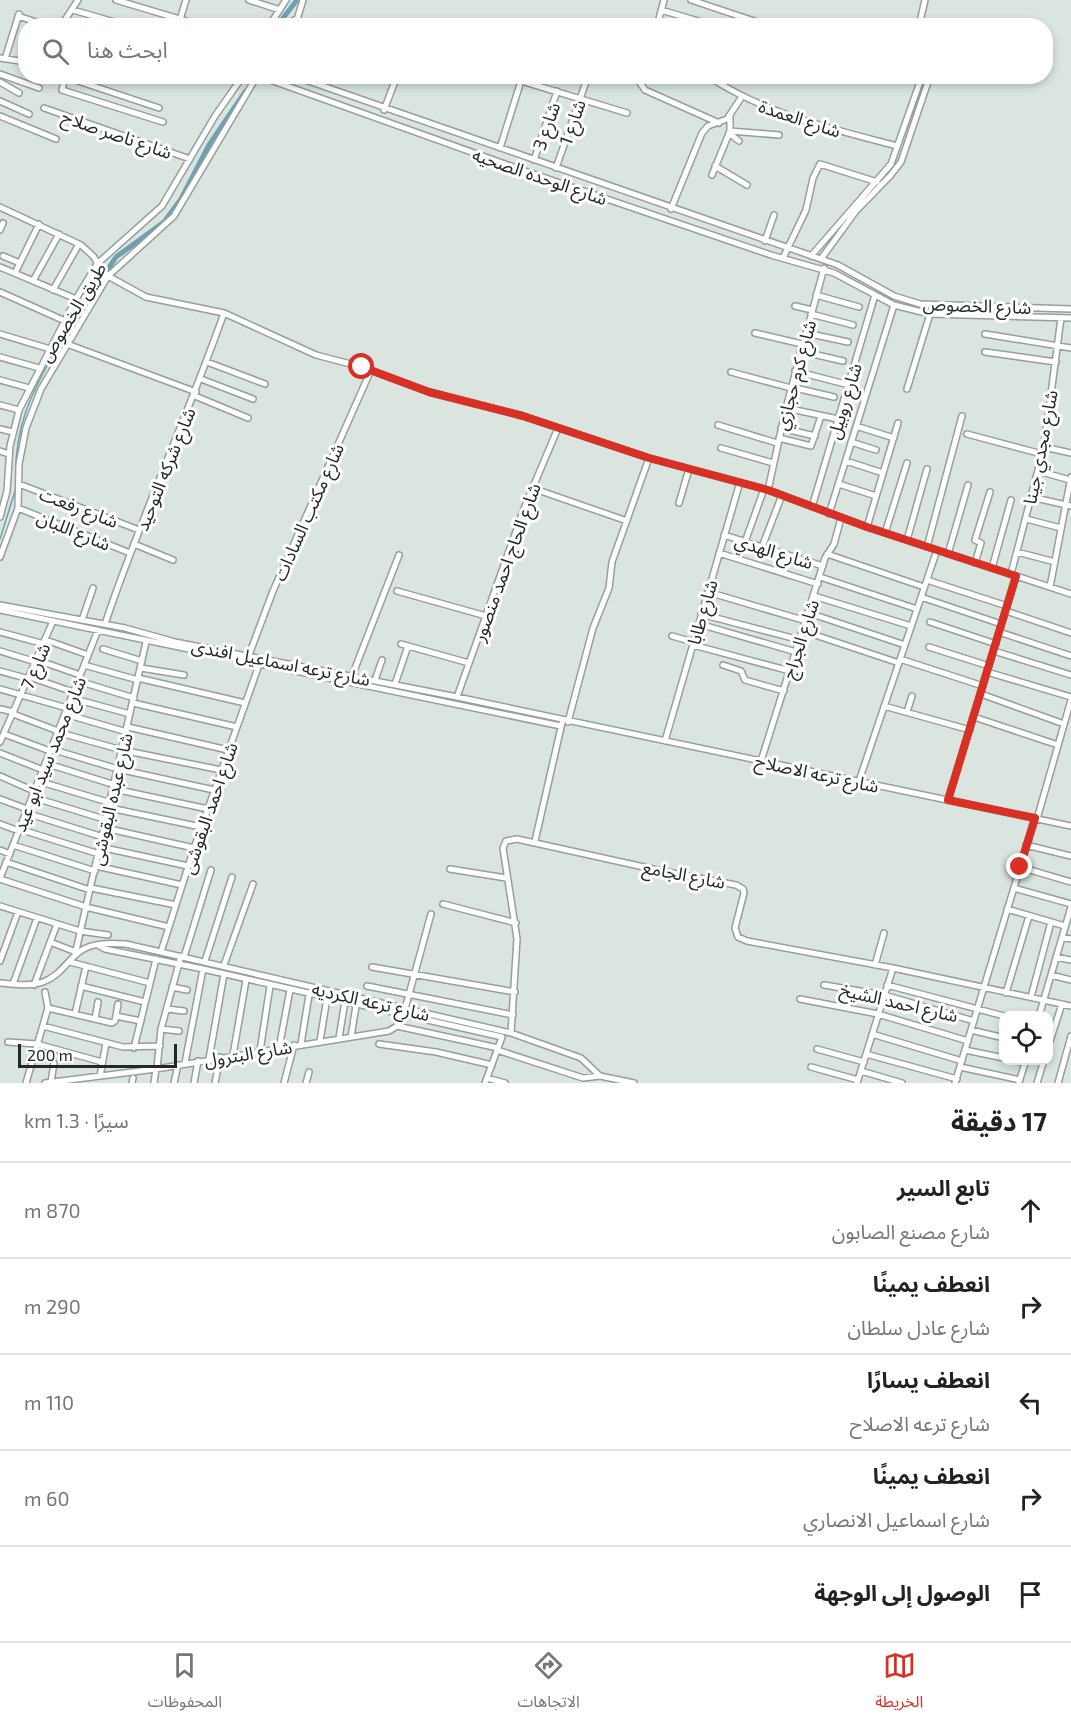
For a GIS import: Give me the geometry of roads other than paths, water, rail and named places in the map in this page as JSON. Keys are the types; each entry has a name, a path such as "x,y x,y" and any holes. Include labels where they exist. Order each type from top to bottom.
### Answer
{"street":[{"path":"67,18 78,0"},
{"path":"116,0 180,18 186,0"},
{"path":"249,0 280,10"},
{"path":"274,18 286,0"},
{"path":"297,18 303,0"},
{"path":"659,18 663,0"},
{"path":"691,0 744,18"},
{"path":"921,18 924,0"},
{"path":"73,10 100,18"},
{"path":"661,10 688,18"},
{"path":"18,61 3,58 19,15 27,18"},
{"path":"0,77 18,81"},
{"path":"0,77 20,93"},
{"path":"28,84 39,88"},
{"path":"63,84 62,90 163,122"},
{"path":"85,84 159,108"},
{"name":"طريق الخصوص","path":"0,517 7,491 9,454 19,410 76,300 98,266 162,206 238,84"},
{"path":"0,557 18,508 21,449 31,411 107,275 174,216 253,84"},
{"name":"شارع الوحده الصحيه","path":"280,84 458,148 783,258 824,269"},
{"name":"شارع الوحده الصحيه","path":"315,84 384,110 823,260"},
{"path":"384,110 394,84"},
{"path":"500,148 520,84"},
{"path":"532,84 627,113"},
{"name":"شارع 1","path":"556,168 585,84"},
{"path":"641,84 645,90 719,123"},
{"name":"شارع العمدة","path":"720,84 741,98 847,133 897,146"},
{"path":"811,256 891,164 919,84"},
{"path":"823,260 856,211 898,167 927,84"},
{"name":"شارع 3","path":"534,160 557,91"},
{"path":"671,209 702,133 708,126 719,123 730,116 741,98"},
{"path":"0,101 29,114"},
{"name":"شارع ناصر صلاح","path":"44,108 190,159"},
{"path":"0,116 56,139"},
{"path":"712,175 729,132 730,116"},
{"path":"729,132 779,135"},
{"path":"729,132 739,141"},
{"path":"901,134 909,137"},
{"path":"458,148 462,135"},
{"path":"783,258 806,210 820,164 877,182"},
{"path":"716,166 747,185"},
{"path":"574,187 578,176"},
{"path":"0,207 80,244 92,254 98,266 107,275 125,288 146,297 224,313 316,355 371,370 429,392 558,428 649,458 766,489 829,514 1071,594"},
{"path":"765,241 774,215"},
{"path":"0,230 3,223"},
{"path":"15,273 39,224"},
{"path":"33,281 59,234"},
{"path":"53,290 80,244"},
{"path":"3,256 20,263"},
{"name":"شارع كرم حجازي","path":"745,542 766,489 801,348 824,269 823,260"},
{"name":"شارع الخصوص","path":"823,260 860,275 894,296 920,304 1071,309"},
{"path":"0,267 76,300"},
{"name":"شارع الخصوص","path":"824,269 845,277 894,305 930,314 1071,318"},
{"path":"0,292 65,321"},
{"path":"816,295 859,307"},
{"name":"شارع روبيل","path":"812,507 875,295"},
{"path":"829,514 894,305"},
{"path":"795,306 853,325"},
{"name":"شارع شركه التوحيد","path":"105,624 139,530 201,379 224,313"},
{"path":"907,389 930,314"},
{"name":"شارع مجدي جينا","path":"948,800 994,651 1014,575 1017,552 1044,447 1061,318"},
{"path":"755,333 843,361"},
{"path":"806,333 848,342"},
{"path":"0,334 50,349"},
{"path":"985,334 1071,348"},
{"path":"67,344 195,394 248,418"},
{"path":"985,352 1056,362"},
{"path":"0,357 39,368"},
{"path":"207,362 265,384"},
{"name":"شارع مكتب السادات","path":"249,655 273,591 371,370"},
{"path":"795,371 849,385"},
{"path":"731,372 834,397"},
{"path":"201,379 253,399"},
{"path":"0,380 29,388"},
{"path":"0,405 19,410"},
{"path":"786,408 838,419"},
{"path":"718,425 778,441 811,446 821,416"},
{"path":"927,547 962,416"},
{"path":"867,527 898,423"},
{"path":"856,426 894,438"},
{"name":"شارع الحاج احمد منصور","path":"457,697 532,488 558,428"},
{"path":"781,428 815,436"},
{"path":"0,429 13,432"},
{"path":"967,434 1042,454"},
{"path":"851,442 876,450"},
{"path":"1044,447 1071,453"},
{"path":"721,448 773,463"},
{"path":"0,451 9,454"},
{"path":"535,841 564,723 609,588 612,562 649,458"},
{"path":"846,461 883,474"},
{"path":"885,533 907,463"},
{"path":"0,468 8,470"},
{"path":"679,503 689,469"},
{"path":"907,540 927,469"},
{"path":"1038,471 1071,478 1068,505 1061,528 1050,587"},
{"name":"شارع طابا","path":"665,741 740,482"},
{"name":"شارع رفعت","path":"19,484 139,530"},
{"path":"839,484 876,496"},
{"path":"948,554 968,485"},
{"path":"532,488 627,521"},
{"path":"0,489 7,491"},
{"path":"975,563 981,543 975,540 990,492"},
{"path":"762,547 782,495"},
{"path":"1031,496 1068,505"},
{"path":"992,568 1011,500"},
{"name":"شارع اللبان","path":"18,508 130,553"},
{"name":"شارع الجراج","path":"761,761 823,566 834,543 841,518"},
{"path":"1026,519 1061,528"},
{"name":"شارع الهدي","path":"724,536 823,566"},
{"path":"134,544 173,560"},
{"path":"859,781 937,550"},
{"path":"1017,552 1055,562"},
{"path":"719,554 818,584"},
{"path":"827,554 924,587"},
{"path":"352,676 399,555"},
{"path":"820,577 917,609"},
{"path":"927,580 1071,633"},
{"path":"82,620 93,588"},
{"path":"397,591 486,616"},
{"path":"708,592 806,621"},
{"path":"814,596 911,626"},
{"path":"921,597 1001,624"},
{"name":"شارع ترعه اسماعيل افندى","path":"0,605 105,624 175,642 249,655 289,668 564,723"},
{"name":"شارع ترعه اسماعيل افندى","path":"0,610 259,665 352,676 395,684 564,723"},
{"path":"809,613 905,645"},
{"path":"701,614 800,640"},
{"name":"شارع 7","path":"0,742 53,621"},
{"path":"930,622 996,644"},
{"path":"699,624 796,652"},
{"name":"شارع محمد سيد ابو عيد","path":"0,877 98,630"},
{"path":"803,631 983,686"},
{"path":"0,632 45,642 88,656"},
{"path":"999,632 1071,656"},
{"path":"672,636 790,671"},
{"name":"شارع عبده البقوشى","path":"74,957 115,787 146,642"},
{"path":"395,684 404,645 469,663"},
{"path":"866,1054 956,1081 1026,845 1067,720 1071,698 929,647"},
{"path":"103,649 142,661"},
{"path":"0,651 37,661 133,701 237,727"},
{"path":"994,651 1071,675"},
{"path":"375,680 382,660"},
{"path":"84,665 245,703"},
{"name":"شارع احمد البقوشى","path":"161,952 201,827 259,665"},
{"path":"723,665 741,671 744,679 754,679 784,691"},
{"path":"141,668 184,675"},
{"path":"0,671 29,678 130,714"},
{"path":"0,689 127,730 228,750"},
{"path":"981,694 1067,720"},
{"path":"907,712 912,696"},
{"path":"884,706 970,730"},
{"path":"0,709 58,732 122,750 221,770"},
{"path":"974,717 1058,745"},
{"name":"شارع ترعه الاصلاح","path":"564,723 665,741 1071,826"},
{"path":"3,731 51,750 118,769 214,790"},
{"path":"0,753 115,787 208,808"},
{"path":"0,776 33,794 107,819"},
{"path":"38,781 110,806 201,827"},
{"path":"0,799 26,811 103,837"},
{"path":"0,824 100,851 188,866"},
{"path":"105,828 194,848"},
{"name":"شارع الجامع","path":"511,1033 515,992 516,923 506,878 503,848 506,842 517,839 736,885 744,893 735,928 738,936 747,941 892,968 1071,1006"},
{"path":"13,844 95,869 182,885"},
{"path":"1026,845 1071,856"},
{"path":"0,850 10,854"},
{"path":"6,862 90,889 176,905"},
{"path":"1020,867 1071,882"},
{"path":"450,869 506,878"},
{"path":"154,1083 161,1029 172,987 211,870"},
{"path":"0,877 86,907 169,927"},
{"path":"205,961 232,877"},
{"path":"224,965 253,884"},
{"path":"1014,888 1071,905 1069,919 1041,1011"},
{"path":"443,904 516,923"},
{"path":"0,906 80,931 108,934"},
{"path":"1007,909 1065,926"},
{"path":"0,961 18,912"},
{"path":"431,914 409,994 397,1026 497,1049 583,1078 600,1076"},
{"path":"1006,993 1029,916"},
{"path":"13,984 37,918"},
{"path":"1031,997 1051,922"},
{"path":"34,985 57,924"},
{"path":"875,965 884,933"},
{"path":"1062,937 1071,939"},
{"path":"50,942 86,966 150,983"},
{"name":"شارع ترعه الكرديه","path":"0,983 34,985 55,977 87,947 126,944 224,965 357,1001 503,1034 511,1033 581,1058 600,1076 634,1083"},
{"name":"شارع ترعه الكرديه","path":"98,945 105,949 203,969 270,986 327,998 357,1001"},
{"path":"1056,957 1071,960"},
{"path":"134,1048 156,959"},
{"path":"75,1014 86,966"},
{"path":"372,966 515,992"},
{"path":"811,1067 857,1081 892,968"},
{"path":"185,1064 203,969"},
{"path":"209,1059 224,974"},
{"path":"1051,975 1071,980"},
{"path":"233,1055 246,980"},
{"name":"شارع احمد الشيخ","path":"824,985 884,995 974,1020"},
{"path":"887,985 999,1015"},
{"path":"81,986 145,1002"},
{"path":"260,1051 270,986"},
{"path":"367,986 513,1015"},
{"path":"172,987 187,990"},
{"path":"279,1048 290,990"},
{"path":"26,1083 48,1008 45,992"},
{"path":"302,1044 309,994"},
{"path":"320,1041 327,998"},
{"path":"800,999 878,1014 968,1041"},
{"path":"339,1038 345,1001"},
{"path":"351,1037 357,1001"},
{"path":"95,1019 98,1002"},
{"path":"48,1008 113,1023 118,1004"},
{"path":"1053,1032 1062,1004"},
{"path":"167,1009 184,1011"},
{"path":"116,1016 141,1021"},
{"path":"42,1026 134,1048 160,1047"},
{"name":"شارع البترول","path":"51,1082 78,1081 157,1069 389,1031 397,1026"},
{"path":"161,1029 179,1031"},
{"path":"971,1030 999,1037"},
{"path":"503,1034 486,1081 505,1083"},
{"path":"872,1034 1019,1082 1024,1065"},
{"path":"1058,1083 1071,1036"},
{"path":"8,1042 37,1044 102,1062"},
{"path":"99,1083 106,1043"},
{"path":"379,1044 436,1052 492,1065"},
{"path":"284,1083 294,1045"},
{"path":"816,1049 864,1062"},
{"path":"965,1050 999,1057"},
{"path":"215,1083 220,1057"},
{"path":"194,1083 198,1061"},
{"path":"51,1082 54,1063"},
{"path":"174,1083 177,1065"},
{"path":"1037,1083 1042,1065"},
{"path":"861,1071 902,1083"},
{"path":"306,1083 309,1072"}],"waterway":[{"path":"283,18 297,0"},
{"path":"58,346 116,257 164,222 181,199 209,145 245,92"},
{"path":"16,484 18,446 26,412 58,346"},
{"path":"0,539 16,488"}]}
